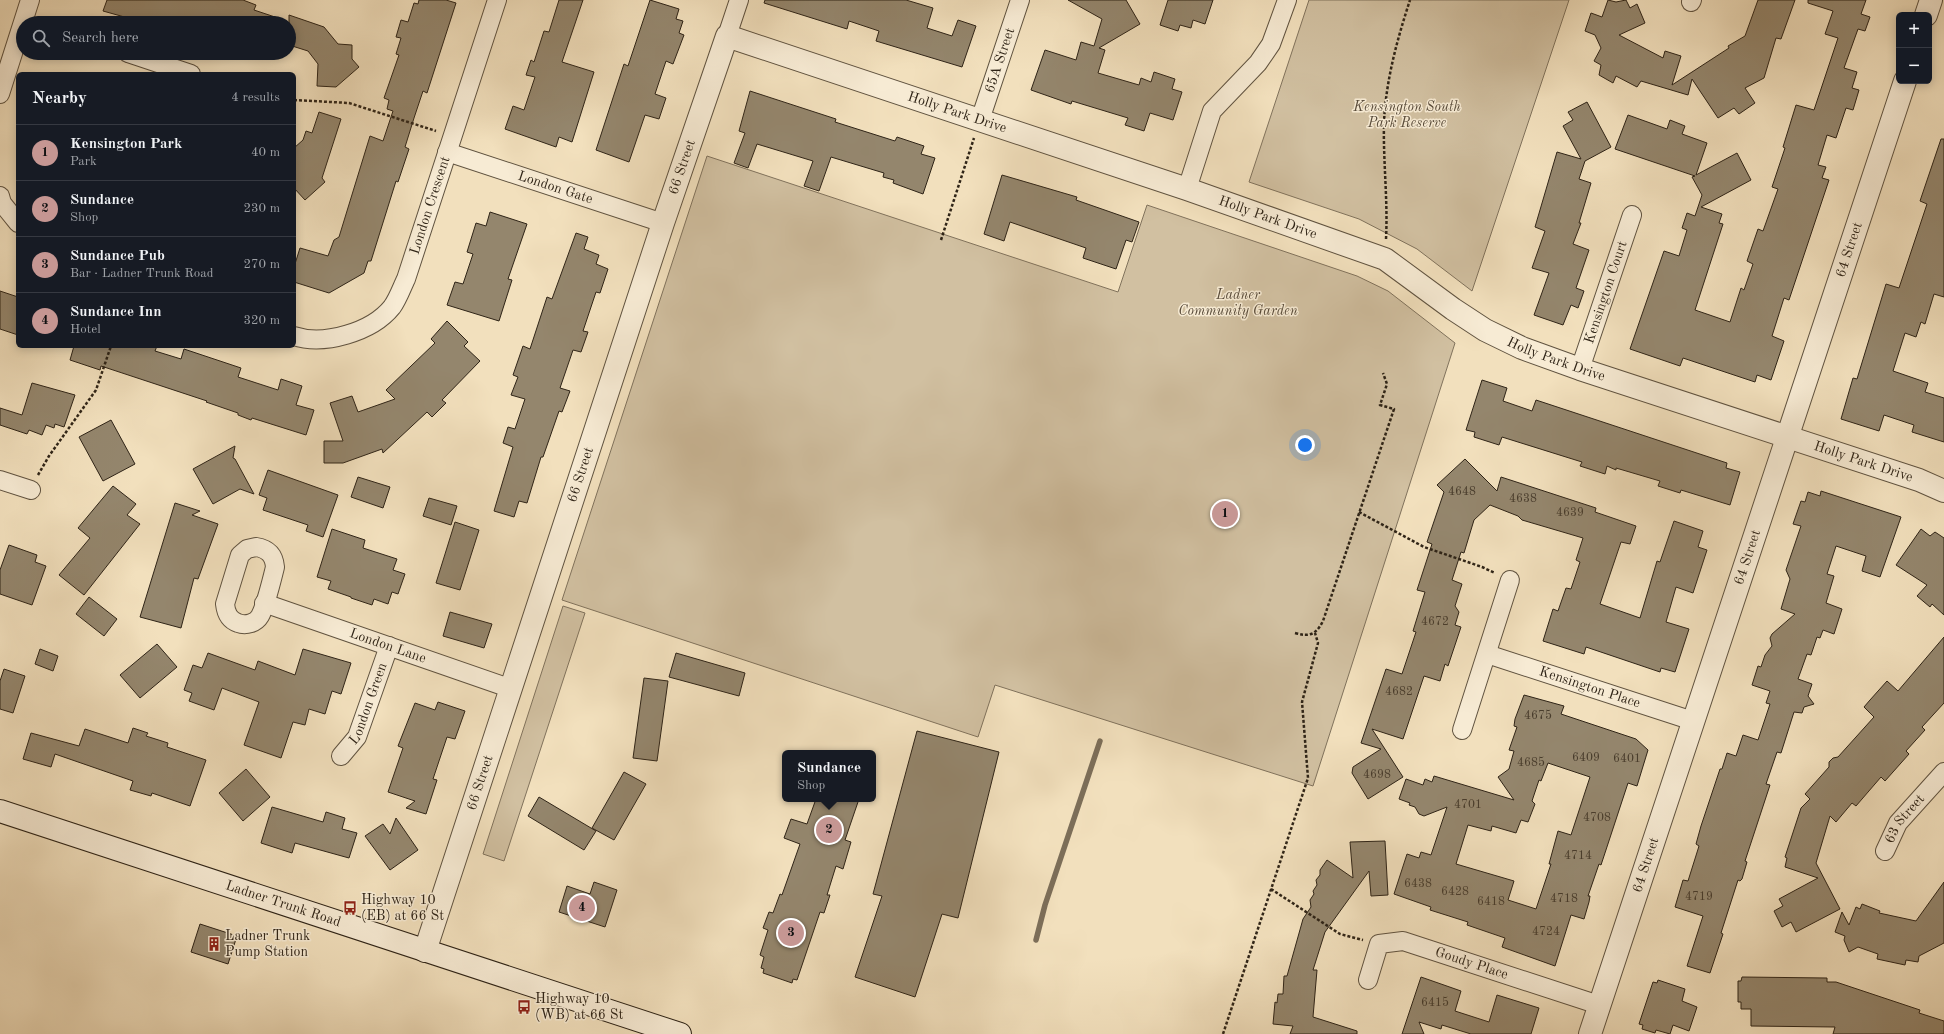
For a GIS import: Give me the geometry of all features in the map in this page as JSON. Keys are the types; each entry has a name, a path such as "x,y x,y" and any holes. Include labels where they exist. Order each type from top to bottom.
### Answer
{"street":[{"path":"30,0 32,16"},
{"name":"London Crescent","path":"296,337 304,339 341,338 374,322 392,306 406,279 498,0"},
{"name":"66 Street","path":"425,951 512,689 663,223 739,0"},
{"name":"65A Street","path":"980,120 1020,0"},
{"path":"1187,189 1212,111 1258,63 1271,44 1287,0"},
{"path":"1927,12 1931,0"},
{"name":"Holly Park Drive","path":"727,36 1187,189 1385,259 1453,310 1485,330 1522,348 1580,369 1919,480 1944,491"},
{"path":"0,94 16,57"},
{"path":"149,60 185,72"},
{"name":"64 Street","path":"1590,1034 1788,437 1903,84"},
{"name":"London Gate","path":"447,152 663,223"},
{"path":"1,201 16,220"},
{"name":"Kensington Court","path":"1580,369 1632,215"},
{"path":"0,480 31,490"},
{"path":"1462,730 1510,580"},
{"name":"London Lane","path":"264,603 512,689"},
{"name":"London Green","path":"341,756 357,737 388,646"},
{"name":"Kensington Place","path":"1487,654 1693,721"},
{"name":"63 Street","path":"1885,850 1898,823 1944,772"},
{"name":"Ladner Trunk Road","path":"0,811 680,1034"},
{"name":"Goudy Place","path":"1379,944 1404,941 1599,1005"},
{"path":"1368,980 1379,944"}],"path":[{"path":"1385,259 1387,218 1384,123 1388,78 1410,0"},
{"path":"296,100 349,103 442,134"},
{"path":"941,240 980,120"},
{"path":"31,490 49,456 96,390 110,348"},
{"path":"1295,633 1306,636 1315,633 1323,621 1394,410 1380,405 1387,384 1383,373"},
{"path":"1359,512 1424,547 1482,567 1510,580"},
{"path":"1223,1034 1308,778 1302,702 1318,643 1315,633"},
{"path":"1272,889 1340,934 1379,944"}],"green space":[{"name":"Kensington South Park Reserve","path":"1309,0 1569,0 1472,291 1417,249 1359,219 1249,182"},
{"name":"Ladner Community Garden","path":"707,156 1118,292 1147,205 1357,276 1388,291 1455,343 1313,786 995,685 978,737 562,600"},
{"path":"563,606 585,613 504,861 483,854"}],"building":[{"path":"107,0 243,0 256,5 254,10 272,16 121,16 103,11"},
{"path":"419,0 446,0 456,3 427,93 423,91 414,118 405,147 409,149 398,182 396,181 371,261 368,261 364,273 329,293 296,283 296,261 300,248 328,256 334,240 339,237 370,136 383,141 393,111 387,109 389,100 384,98 399,55 396,54 401,38 396,37 401,20 408,22 414,3 418,4"},
{"path":"559,0 583,0 562,62 594,72 572,142 559,137 556,147 505,129 513,106 524,110 535,77 526,75 531,60 534,62 544,31 549,32"},
{"path":"650,0 679,9 676,19 683,21 679,33 684,35 673,64 666,61 655,94 666,98 659,119 645,115 629,162 596,150 624,64 628,66"},
{"path":"765,0 906,0 933,8 927,28 952,36 958,20 976,26 962,67 876,41 879,31 849,21 847,29 764,3"},
{"path":"1068,0 1126,0 1140,24 1099,48 1105,50 1098,73 1139,85 1141,78 1151,82 1154,72 1175,79 1172,89 1182,92 1173,120 1150,113 1144,131 1125,125 1128,118 1072,101 1071,104 1031,90 1045,50 1076,60 1081,42 1094,46 1102,19"},
{"path":"1168,0 1213,0 1205,24 1193,20 1191,28 1180,25 1178,31 1160,25"},
{"path":"1608,0 1616,2 1626,0 1630,8 1637,4 1645,23 1619,35 1663,58 1665,51 1681,56 1672,85 1745,36 1758,0 1795,0 1781,39 1776,38 1764,78 1745,88 1755,103 1739,114 1734,108 1718,118 1692,79 1688,95 1641,81 1637,87 1616,76 1613,83 1599,75 1601,65 1594,61 1601,48 1595,35 1585,31 1591,13 1602,17"},
{"path":"1808,0 1866,0 1861,14 1870,17 1865,31 1858,29 1844,68 1857,72 1852,88 1859,90 1853,110 1846,108 1836,138 1827,135 1818,165 1826,167 1822,178 1829,180 1789,300 1784,298 1772,336 1784,341 1771,380 1757,375 1755,382 1683,358 1680,366 1630,349 1664,251 1679,256 1687,230 1682,228 1687,213 1695,216 1702,195 1692,177 1695,176 1615,149 1628,115 1667,129 1670,120 1685,126 1682,134 1707,143 1696,175 1737,153 1751,180 1701,207 1722,214 1719,223 1723,224 1695,310 1730,322 1741,288 1744,290 1753,264 1747,261 1758,229 1763,231 1778,189 1772,187 1785,148 1783,147 1796,105 1814,110 1838,38 1825,34 1833,11 1808,3"},
{"path":"296,17 324,27 338,44 352,45 352,59 359,67 336,87 317,86 318,64 308,51 296,47"},
{"path":"750,91 836,119 835,122 895,141 897,137 924,146 921,154 935,158 923,194 893,183 894,180 883,177 884,173 831,157 819,191 804,186 813,161 757,144 748,168 734,163 745,133 739,131"},
{"path":"1587,102 1611,147 1585,161 1579,179 1591,183 1579,223 1581,223 1573,244 1589,250 1576,288 1584,291 1578,308 1571,305 1563,325 1534,315 1549,273 1532,268 1545,231 1535,227 1557,152 1581,159 1563,126 1573,120 1568,112"},
{"path":"319,112 341,119 322,178 325,182 305,200 296,190 296,146 303,140 306,131 312,133"},
{"path":"1941,139 1944,139 1944,297 1934,294 1925,324 1921,322 1916,337 1905,333 1893,371 1928,383 1925,392 1944,398 1944,442 1912,432 1914,425 1884,415 1879,431 1841,419 1853,378 1857,379 1886,284 1899,288 1927,204 1920,201"},
{"path":"1002,175 1077,197 1076,200 1139,222 1132,242 1126,240 1116,269 1083,258 1086,248 1010,222 1004,241 984,234"},
{"path":"490,212 527,224 508,279 512,280 499,321 447,305 455,282 463,284 473,254 467,252 476,223 486,226"},
{"path":"576,233 588,237 584,249 599,255 596,264 608,269 600,293 596,292 583,331 588,332 581,352 573,350 560,388 570,391 562,412 559,411 543,457 541,457 527,503 519,501 514,517 494,511 513,447 503,443 508,427 515,429 525,399 511,395 518,377 513,375 523,346 530,349 547,297 552,299"},
{"path":"0,291 16,296 16,334 0,329"},
{"path":"447,321 468,342 464,346 480,361 442,400 446,403 432,417 427,412 383,453 382,449 343,463 324,463 324,441 343,441 330,403 352,396 358,412 395,399 386,390 435,343 431,339"},
{"path":"73,348 156,348 155,351 181,359 184,349 241,368 238,377 278,390 281,379 302,386 296,405 314,410 306,435 252,418 251,420 238,415 238,413 206,402 207,401 101,366 100,370 70,360"},
{"path":"1482,380 1507,388 1503,401 1532,411 1536,400 1727,463 1726,468 1740,472 1730,505 1681,490 1680,493 1658,486 1660,481 1616,468 1616,470 1607,466 1605,474 1580,466 1582,462 1502,437 1499,445 1474,437 1475,432 1466,430"},
{"path":"32,383 75,395 64,427 55,424 54,428 46,425 42,435 29,430 27,434 0,425 0,408 22,415"},
{"path":"111,420 135,464 103,481 79,437"},
{"path":"235,446 233,458 235,459 254,494 240,489 213,504 193,469"},
{"path":"1465,459 1497,491 1501,477 1596,508 1595,512 1636,526 1630,544 1621,542 1600,604 1640,618 1657,561 1660,562 1674,521 1703,531 1698,547 1707,550 1693,593 1676,587 1666,622 1689,629 1675,672 1661,668 1660,672 1586,647 1584,654 1543,641 1553,609 1558,611 1566,588 1571,589 1580,562 1576,560 1583,538 1522,520 1518,516 1490,505 1474,520 1464,553 1461,552 1452,580 1462,584 1455,606 1459,612 1455,625 1461,627 1448,666 1445,664 1440,681 1424,676 1403,739 1372,729 1403,777 1368,799 1352,773 1353,767 1381,749 1361,743 1386,669 1402,674 1416,632 1413,631 1425,592 1417,590 1432,544 1427,542 1444,492 1437,485"},
{"path":"268,470 338,495 323,537 306,531 308,525 263,510 267,498 259,495"},
{"path":"358,477 390,487 383,508 351,497"},
{"path":"113,486 136,504 127,515 140,524 84,595 59,575 90,538 78,528"},
{"path":"1821,491 1901,517 1880,577 1862,571 1866,556 1836,546 1827,574 1834,576 1826,603 1842,609 1834,634 1823,630 1820,638 1817,637 1811,655 1807,654 1798,679 1812,684 1808,696 1814,704 1804,707 1802,713 1794,712 1781,753 1777,752 1766,784 1770,785 1745,861 1747,862 1742,879 1740,881 1738,880 1721,933 1723,934 1710,973 1687,966 1703,916 1675,907 1683,880 1688,881 1699,846 1696,844 1701,826 1720,769 1722,769 1727,753 1736,756 1743,735 1758,740 1770,704 1766,703 1770,691 1752,685 1758,666 1761,667 1765,655 1772,646 1770,638 1772,634 1795,614 1781,609 1790,579 1786,570 1801,526 1793,524 1801,501 1805,502 1808,492 1820,496"},
{"path":"429,498 457,506 451,525 423,516"},
{"path":"175,503 200,511 192,515 218,524 198,579 194,578 181,628 140,617"},
{"path":"455,522 479,530 460,590 436,583"},
{"path":"332,529 365,540 363,548 397,559 393,570 405,574 398,594 392,592 388,604 374,599 372,605 351,598 328,589 331,581 317,577"},
{"path":"1921,529 1930,536 1935,532 1944,538 1944,615 1932,604 1930,607 1917,596 1927,585 1896,565"},
{"path":"9,545 37,555 35,562 46,566 32,605 0,594 0,570"},
{"path":"89,597 117,619 104,636 76,614"},
{"path":"450,612 492,624 484,648 443,636"},
{"path":"1944,637 1944,703 1922,727 1925,730 1906,751 1909,754 1885,781 1881,777 1856,806 1852,803 1836,822 1830,816 1816,863 1840,909 1796,932 1791,922 1782,927 1774,911 1783,906 1779,899 1818,878 1785,867 1787,858 1785,857 1801,808 1810,799 1805,794 1829,767 1829,762 1833,758 1838,757 1874,717 1864,707 1870,700 1887,681 1898,691"},
{"path":"157,644 177,667 140,698 120,675"},
{"path":"40,649 58,656 53,671 35,664"},
{"path":"303,649 351,663 341,694 332,691 325,714 309,709 305,725 293,722 281,758 244,745 259,702 222,688 214,710 189,701 192,693 184,690 193,665 202,668 208,653 255,670 258,661 295,675"},
{"path":"676,653 745,673 739,696 669,677"},
{"path":"4,669 25,676 13,713 0,709 0,681"},
{"path":"644,678 668,681 657,761 633,758"},
{"path":"1524,695 1564,706 1561,714 1636,739 1648,750 1637,786 1628,783 1601,865 1599,864 1588,896 1590,896 1589,902 1584,919 1571,915 1555,966 1502,947 1505,938 1467,925 1468,922 1430,910 1431,907 1394,894 1407,854 1419,858 1421,852 1431,855 1447,807 1424,816 1419,814 1415,807 1409,805 1410,803 1399,799 1406,779 1423,785 1425,779 1432,782 1434,776 1514,800 1498,777 1509,769 1514,751 1509,750 1517,727 1514,726","holes":["1548,763 1590,777 1571,835 1558,831 1549,864 1551,864 1536,909 1508,900 1514,881 1456,864 1468,825 1491,831 1492,826 1516,833 1521,820 1528,822 1535,804 1532,801 1539,780 1541,781"]},
{"path":"438,702 465,711 455,739 447,737 433,779 437,780 426,814 406,808 415,801 388,792 403,748 398,746 415,703 435,710"},
{"path":"133,728 148,733 146,736 168,743 167,747 206,760 190,806 152,793 151,796 130,790 133,781 55,754 51,767 23,759 31,733 79,746 85,729 128,743"},
{"path":"917,731 999,752 958,918 942,914 915,997 855,977 882,896 873,894"},
{"path":"246,769 270,797 243,821 219,793"},
{"path":"624,772 646,784 614,840 592,828"},
{"path":"539,797 596,831 584,850 528,816"},
{"path":"815,802 858,802 845,840 851,842 843,869 836,866 827,895 830,895 824,913 820,912 797,980 793,979 792,983 763,973 764,969 761,968 764,957 760,955 768,930 763,928 769,912 773,913 780,894 782,895 800,844 784,838 791,819 807,824"},
{"path":"272,807 323,822 326,812 345,818 342,829 357,833 349,858 295,843 292,853 261,843"},
{"path":"396,818 418,850 390,870 365,836 383,824 390,834"},
{"path":"1385,841 1388,895 1371,896 1369,871 1325,932 1313,970 1317,970 1313,1017 1357,1031 1357,1034 1290,1034 1293,1026 1273,1024 1275,1002 1277,1003 1278,994 1283,994 1284,976 1287,976 1303,919 1311,907 1310,900 1317,885 1316,880 1320,875 1320,870 1327,860 1353,878 1350,842"},
{"path":"594,882 617,890 605,927 559,912 567,886 590,894"},
{"path":"1944,882 1944,943 1919,956 1918,962 1906,960 1905,965 1877,959 1878,954 1858,947 1849,952 1844,940 1845,936 1835,932 1842,912 1849,925 1856,907 1860,909 1862,904 1880,911 1879,913 1916,921"},
{"name":"Ladner Trunk Pump Station","path":"200,924 237,936 228,964 191,952"},
{"path":"1421,977 1461,991 1455,1011 1489,1022 1497,995 1539,1008 1531,1034 1471,1034 1442,1025 1441,1029 1419,1022 1424,1034 1402,1034"},
{"path":"1742,977 1827,978 1827,982 1836,982 1920,1010 1919,1013 1944,1021 1944,1034 1833,1034 1835,1027 1751,1026 1751,1009 1741,1009 1741,1002 1738,1002 1738,981 1741,981"},
{"path":"1658,980 1685,989 1682,1001 1697,1007 1689,1031 1673,1025 1670,1034 1656,1030 1655,1033 1642,1029 1643,1025 1639,1024 1653,982 1657,983"}],"waterway":[{"path":"1036,940 1045,905 1100,741"}],"place":[{"name":"Kensington Park","path":"1225,514"},
{"name":"Sundance","path":"829,830"},
{"name":"Highway 10 (EB) at 66 St","path":"350,908"},
{"name":"Sundance Inn","path":"582,908"},
{"name":"Sundance Pub","path":"791,933"},
{"name":"Ladner Trunk Pump Station","path":"214,944"},
{"name":"Highway 10 (WB) at 66 St","path":"524,1007"}]}
